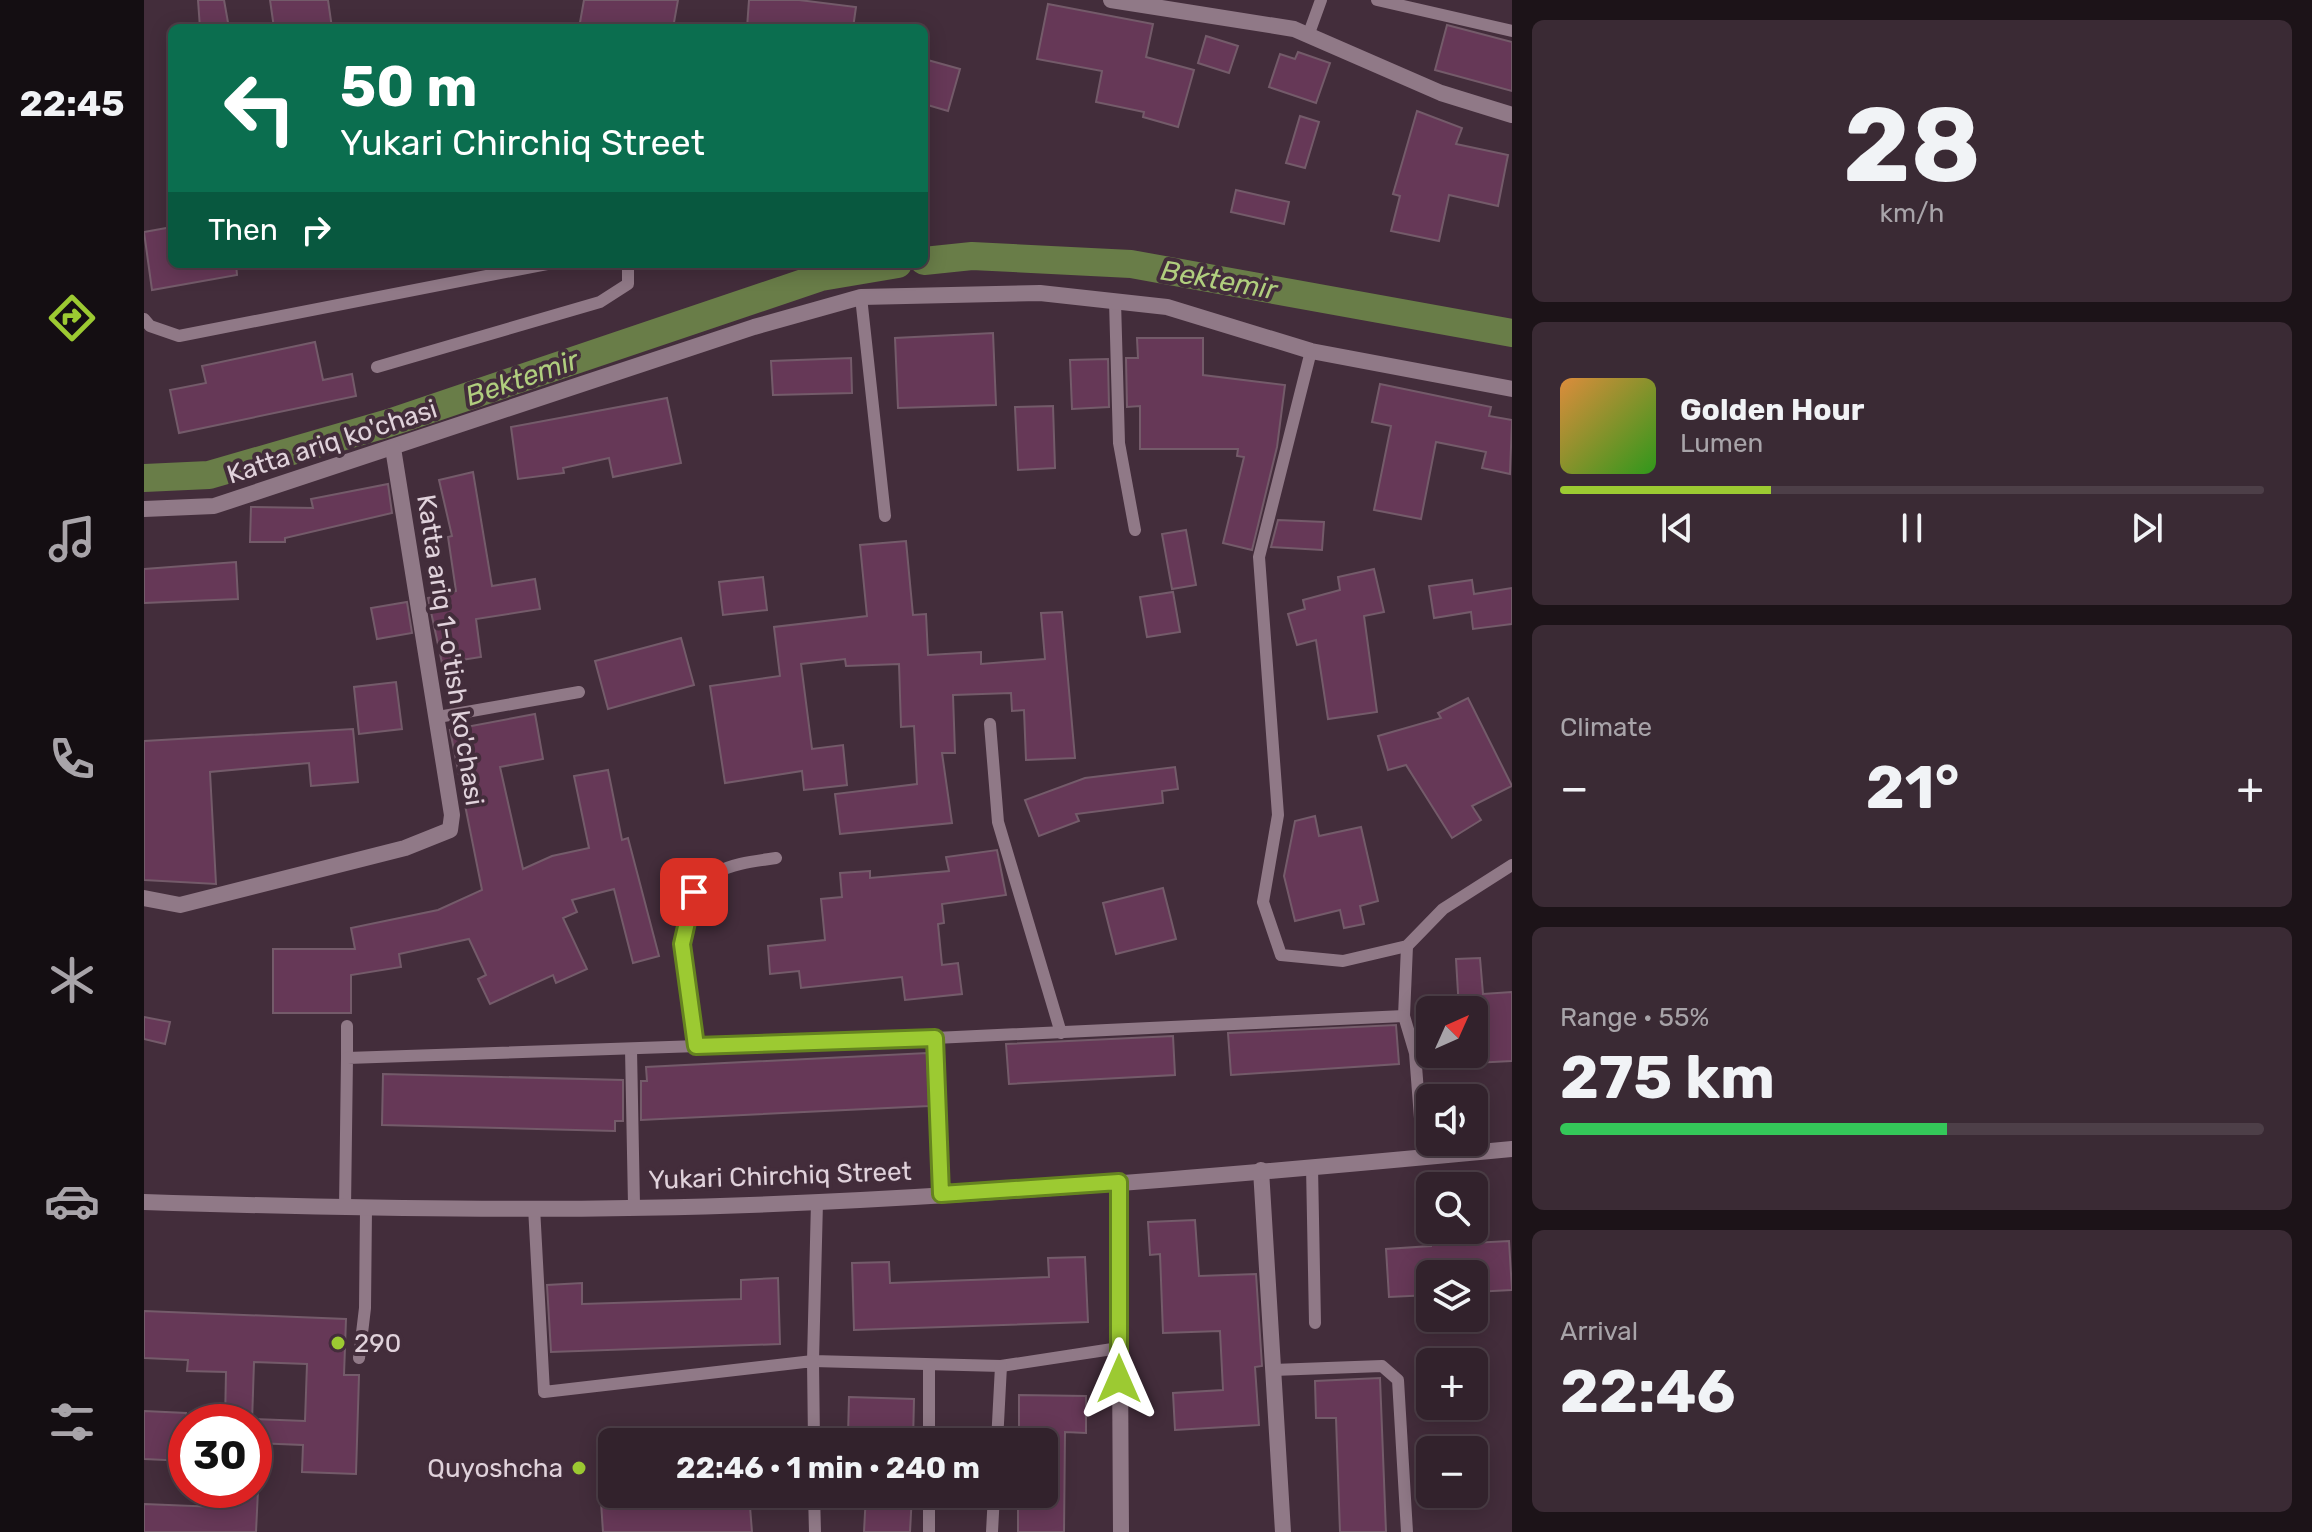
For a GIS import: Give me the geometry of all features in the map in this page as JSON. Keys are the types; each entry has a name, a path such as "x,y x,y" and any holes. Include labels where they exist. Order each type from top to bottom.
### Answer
{"street":[{"path":"1111,0 1294,29 1441,93 1512,115"},
{"name":"Katta ariq ko'chasi","path":"144,509 214,506 754,327 861,297 1040,293 1167,307 1311,351 1512,389"},
{"name":"Katta ariq 1-o'tish ko'chasi","path":"144,898 180,905 298,877 446,834 450,830 452,815 438,717 393,448"},
{"name":"Yukari Chirchiq Street","path":"144,1202 366,1209 817,1202 1119,1182 1512,1149"},
{"path":"1261,1170 1283,1532"},
{"path":"1119,1182 1121,1532"}],"lane":[{"path":"1308,36 1321,0"},
{"path":"1377,0 1512,31"},
{"path":"144,319 150,326 179,336 527,268"},
{"path":"377,367 600,302 628,284 628,268"},
{"path":"861,297 885,516"},
{"path":"1115,301 1119,443 1135,530"},
{"path":"1311,351 1259,557 1278,815 1263,902 1281,955 1343,961 1407,946 1443,909 1512,865"},
{"path":"438,717 579,692"},
{"path":"990,724 998,822 1061,1033"},
{"path":"696,1046 682,944 694,892 716,873 738,864 776,858"},
{"path":"1407,946 1404,1016 1415,1053 1423,1157"},
{"path":"347,1058 1061,1033 1404,1016"},
{"path":"345,1208 347,1026"},
{"path":"935,1038 941,1194"},
{"path":"631,1049 634,1205"},
{"path":"1312,1166 1315,1323"},
{"path":"814,1428 817,1202"},
{"path":"534,1207 544,1392 813,1361 1001,1366 1119,1348"},
{"path":"359,1358 365,1308 366,1209"},
{"path":"929,1366 929,1428"},
{"path":"998,1428 1001,1366"},
{"path":"1273,1370 1382,1366 1398,1380 1407,1532"},
{"path":"814,1508 815,1532"},
{"path":"929,1508 929,1532"},
{"path":"992,1532 993,1508"}],"building":[{"path":"198,0 224,0 228,24 200,24"},
{"path":"270,0 328,0 331,24 273,24"},
{"path":"584,0 678,0 674,24 580,24"},
{"path":"749,0 799,0 856,7 854,24 747,24"},
{"path":"1048,4 1153,24 1146,57 1194,70 1178,127 1143,117 1144,112 1096,102 1102,71 1037,59"},
{"path":"1447,25 1512,42 1512,91 1435,70"},
{"path":"1206,36 1238,46 1229,73 1198,63"},
{"path":"1298,52 1330,63 1316,103 1269,87 1280,54 1295,59"},
{"path":"928,60 960,69 948,111 928,105"},
{"path":"1417,111 1462,128 1456,144 1508,155 1498,206 1449,195 1439,241 1391,231 1400,196 1393,194"},
{"path":"1300,116 1319,122 1305,168 1286,163"},
{"path":"1236,190 1289,202 1284,224 1231,212"},
{"path":"168,228 168,268 236,268 237,275 152,290 144,232"},
{"path":"993,333 996,405 898,408 895,338"},
{"path":"1137,338 1203,338 1203,375 1285,385 1277,447 1252,550 1223,543 1244,457 1237,456 1238,449 1140,449 1140,406 1127,407 1126,358 1138,358"},
{"path":"315,342 323,380 352,374 356,396 179,433 170,390 206,383 202,366"},
{"path":"851,358 852,393 773,395 771,361"},
{"path":"1108,359 1109,407 1072,409 1070,360"},
{"path":"1380,384 1491,407 1489,416 1512,420 1510,474 1482,468 1486,452 1436,442 1421,519 1374,510 1391,426 1372,422"},
{"path":"667,398 681,463 613,477 609,458 563,468 564,473 518,479 511,427"},
{"path":"1053,406 1055,468 1018,470 1015,407"},
{"path":"473,472 492,586 535,579 540,609 476,619 481,657 442,663 428,598 456,591 448,537 452,536 439,480"},
{"path":"388,484 392,513 285,538 285,542 250,542 251,507 313,508 311,499"},
{"path":"1278,520 1324,522 1322,550 1271,547"},
{"path":"1186,530 1196,585 1172,589 1162,534"},
{"path":"906,541 913,615 926,614 928,655 981,652 981,664 1045,659 1041,613 1062,612 1075,758 1026,760 1024,710 1012,711 1011,693 953,695 955,753 942,753 952,823 840,834 835,794 917,784 914,726 901,727 899,664 846,666 845,659 801,664 812,749 843,745 847,785 804,790 802,771 725,783 710,686 780,676 774,627 867,616 860,545"},
{"path":"236,562 238,599 144,603 144,569"},
{"path":"1374,569 1384,612 1364,616 1377,712 1328,719 1316,640 1297,645 1288,614 1305,609 1303,600 1340,590 1338,577"},
{"path":"763,577 767,610 723,615 719,582"},
{"path":"1472,580 1474,594 1512,588 1512,624 1473,629 1471,612 1434,618 1429,586"},
{"path":"1173,592 1180,632 1147,637 1140,597"},
{"path":"407,602 412,633 377,639 371,608"},
{"path":"681,638 694,685 608,709 595,661"},
{"path":"396,682 402,729 359,734 354,687"},
{"path":"1468,698 1512,786 1472,806 1481,820 1452,838 1406,765 1388,770 1378,736 1441,718 1438,713"},
{"path":"535,714 543,759 500,767 523,869 552,856 589,848 574,776 608,770 622,840 628,838 659,956 633,963 614,889 572,900 577,912 563,918 587,969 556,983 553,975 490,1004 478,979 486,975 469,939 399,954 401,967 351,975 351,1013 273,1013 273,949 355,949 351,928 438,910 482,890 450,730"},
{"path":"353,729 358,782 311,786 309,763 210,772 216,884 144,880 144,741"},
{"path":"1175,767 1178,789 1162,791 1163,803 1076,814 1079,821 1039,836 1025,800 1085,778"},
{"path":"1315,816 1319,836 1361,827 1378,901 1360,906 1364,924 1344,928 1340,910 1295,921 1284,876 1295,821"},
{"path":"997,850 1006,895 942,904 944,923 938,924 942,965 958,963 962,994 905,1000 902,977 801,988 799,971 770,974 768,946 825,940 821,899 842,897 840,873 870,871 870,878 949,871 946,857"},
{"path":"1163,888 1176,939 1116,954 1103,903"},
{"path":"1480,958 1483,994 1512,992 1512,1061 1488,1062 1488,996 1458,996 1456,959"},
{"path":"144,1017 170,1022 165,1044 144,1039"},
{"path":"1396,1025 1399,1064 1231,1075 1228,1033"},
{"path":"1173,1036 1175,1075 1009,1084 1006,1044"},
{"path":"927,1053 929,1106 641,1120 641,1081 647,1081 646,1067"},
{"path":"383,1074 623,1080 623,1121 615,1121 615,1131 382,1125"},
{"path":"1195,1220 1199,1276 1256,1274 1262,1366 1255,1367 1259,1425 1175,1430 1173,1393 1223,1390 1220,1331 1163,1333 1160,1254 1150,1255 1148,1222"},
{"path":"1509,1241 1512,1290 1488,1291 1488,1260 1416,1260 1416,1296 1389,1297 1386,1249"},
{"path":"1085,1257 1088,1322 854,1330 852,1263 889,1262 890,1283 1049,1277 1048,1258"},
{"path":"778,1278 780,1344 551,1352 547,1285 582,1283 582,1304 741,1299 741,1280"},
{"path":"144,1311 346,1319 344,1375 359,1375 356,1474 302,1472 303,1445 272,1444 272,1420 305,1421 307,1364 254,1362 253,1404 225,1404 226,1372 187,1371 188,1360 144,1358"},
{"path":"1380,1378 1386,1532 1340,1532 1336,1418 1316,1418 1315,1381"},
{"path":"1019,1395 1086,1396 1086,1433 1065,1432 1064,1532 1018,1532 1018,1508 1058,1508 1058,1428 1019,1428"},
{"path":"849,1397 914,1399 913,1428 848,1428"},
{"path":"144,1411 168,1412 168,1460 144,1459"},
{"path":"144,1504 168,1505 168,1508 257,1508 256,1532 144,1532"},
{"path":"601,1508 750,1508 752,1532 603,1532"},
{"path":"865,1508 911,1508 910,1532 864,1532"}],"waterway":[{"name":"Bektemir","path":"928,261 972,256 1131,264 1512,333"},
{"name":"Bektemir","path":"144,478 209,475 389,423 821,277 874,268"}],"place":[{"name":"290","path":"338,1343"},
{"name":"Quyoshcha","path":"579,1468"}],"route":[{"path":"694,892 682,944 696,1046 935,1038 941,1194 1119,1182 1119,1379"}]}
